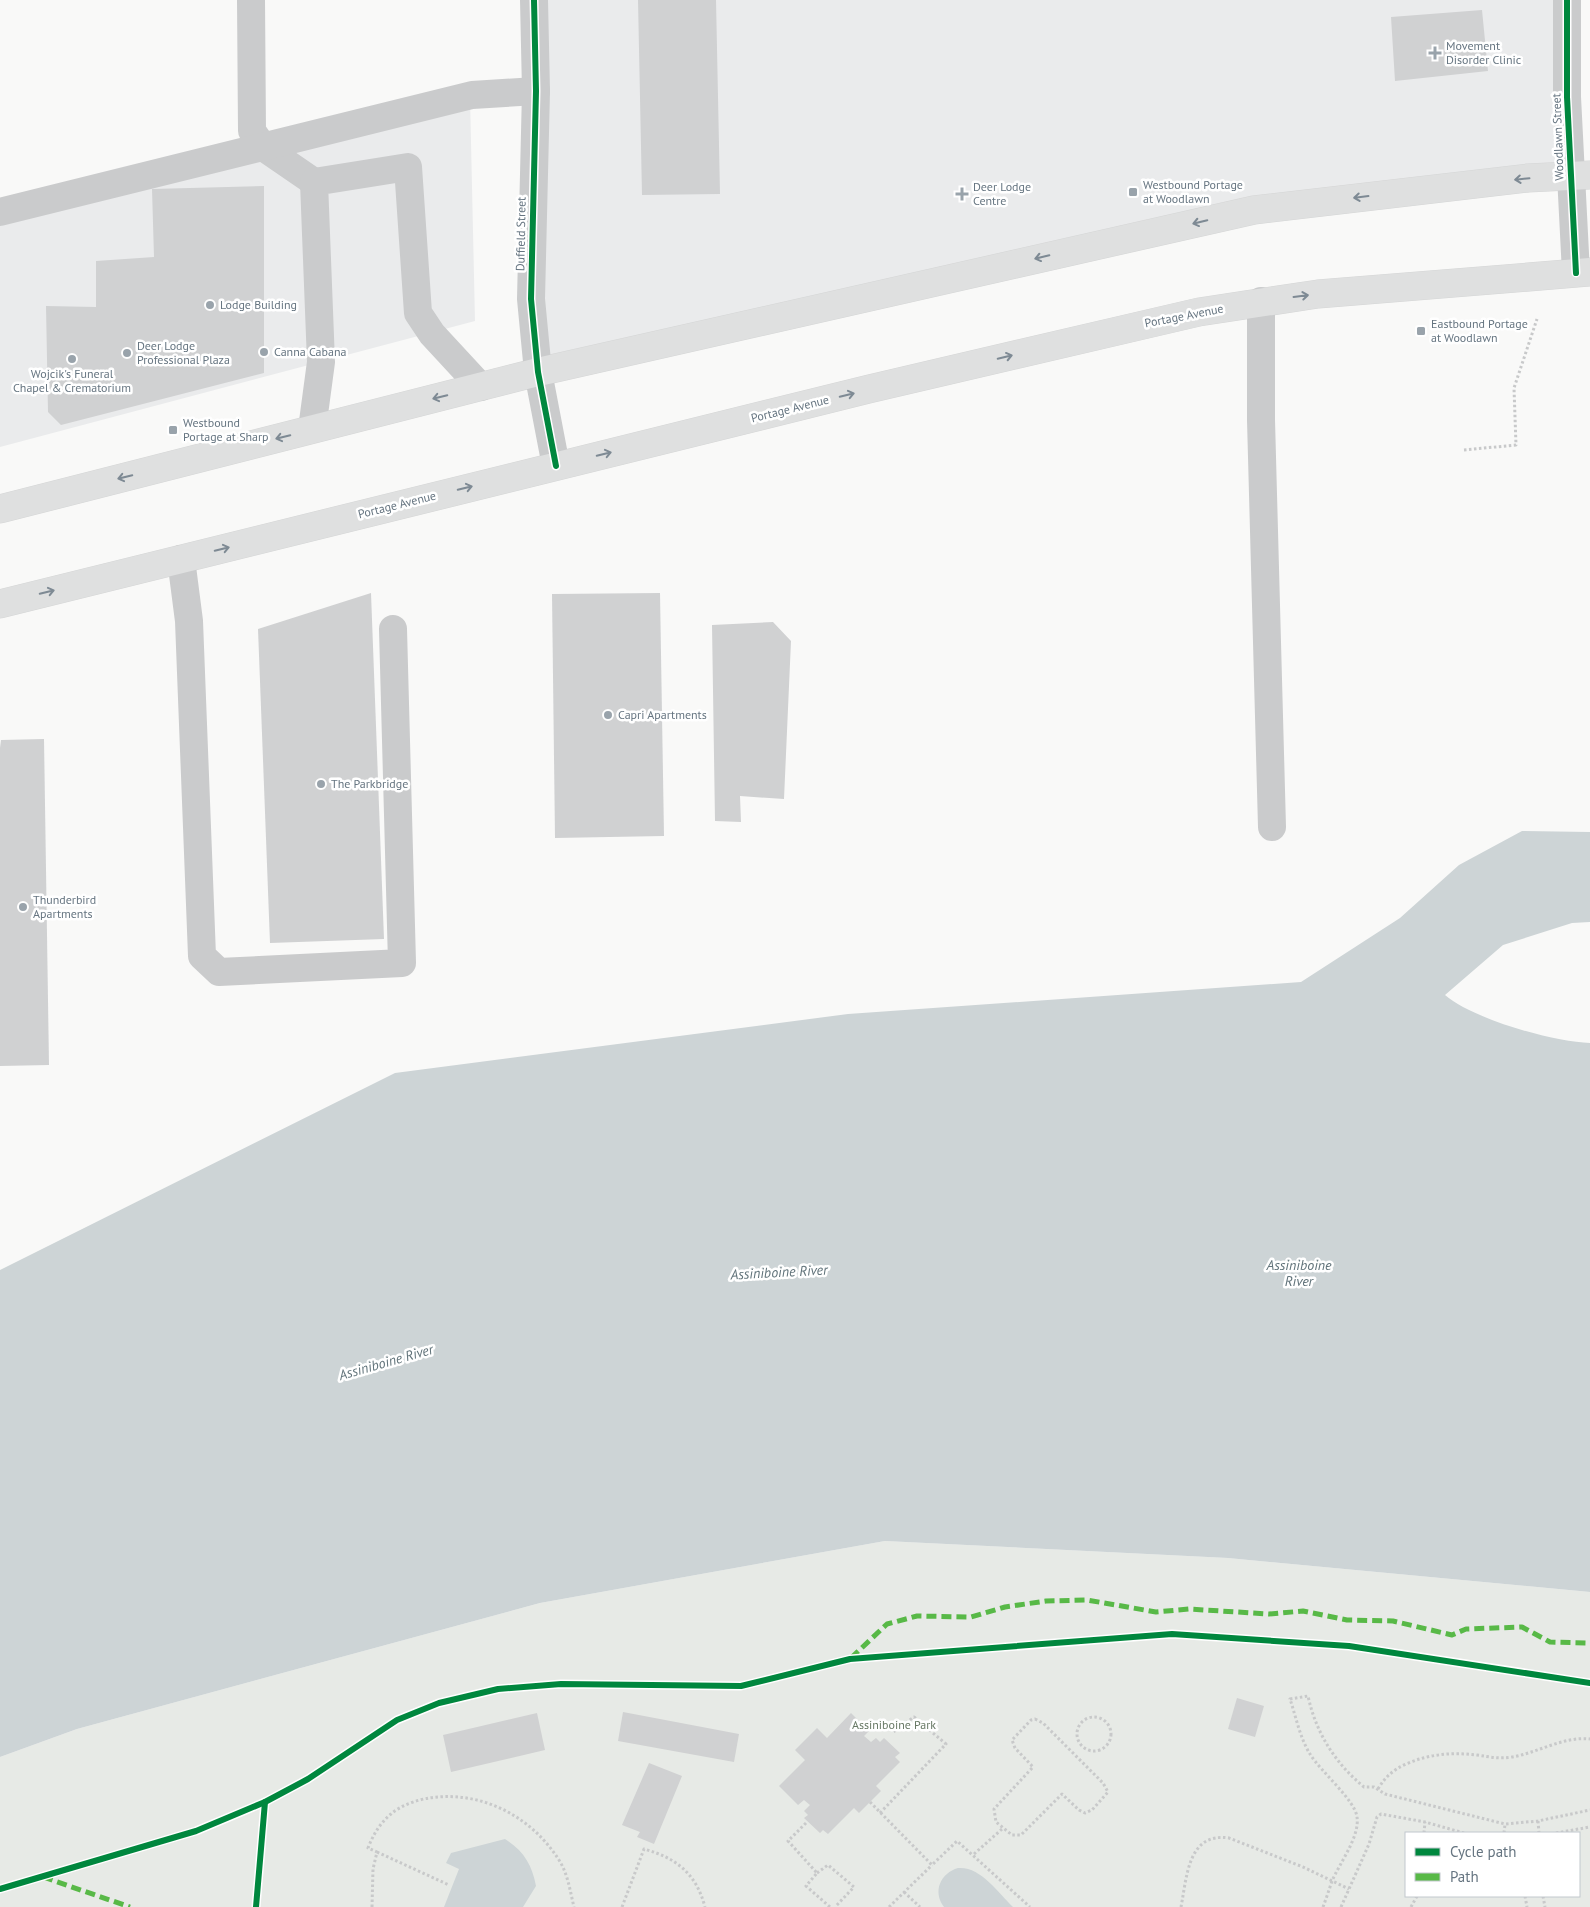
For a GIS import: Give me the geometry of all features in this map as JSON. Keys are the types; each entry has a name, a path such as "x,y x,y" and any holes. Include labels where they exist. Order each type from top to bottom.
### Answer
{"highway":[{"path":"0,509 538,372 1254,210 1528,178 1580,175"},
{"name":"Portage Avenue","path":"0,604 1136,325 1261,301 1328,293 1583,273"}],"street":[{"path":"251,0 252,130 262,147 314,182 408,167 418,313 432,334 481,387"},
{"name":"Duffield Street","path":"534,0 536,91 531,299 538,372 556,466"},
{"name":"Woodlawn Street","path":"1567,0 1580,175 1583,273"},
{"path":"0,212 472,95 536,91"},
{"path":"312,429 321,362 314,182"},
{"path":"1261,301 1261,420 1272,827"},
{"path":"181,559 189,622 202,956 219,972 402,963 393,629"}],"path":[{"path":"1464,450 1516,445 1514,388 1537,320"},
{"path":"1323,1907 1333,1880 1353,1838 1358,1816 1351,1801 1320,1768 1309,1752 1300,1733 1290,1699 1308,1696 1316,1722 1330,1751 1364,1787 1378,1789 1385,1794 1505,1824 1538,1821 1590,1810"},
{"path":"880,1813 946,1744 914,1717 892,1733"},
{"path":"1089,1717 1098,1717 1106,1721 1111,1730 1111,1739 1106,1747 1098,1751 1089,1751 1081,1747 1076,1738 1077,1729 1081,1721 1089,1717"},
{"path":"1030,1720 1039,1720 1106,1786 1108,1792 1092,1810 1085,1813 1079,1810 1062,1794 1021,1835 1012,1836 1002,1829 994,1818 994,1809 1033,1767 1012,1744 1014,1736 1030,1720"},
{"path":"1378,1789 1389,1774 1414,1760 1430,1756 1452,1754 1504,1758 1572,1740 1590,1739"},
{"path":"1074,1753 1081,1747"},
{"path":"449,1885 368,1848 376,1830 391,1813 419,1800 457,1797 489,1803 520,1818 547,1844 565,1873 574,1907"},
{"path":"870,1802 932,1865"},
{"path":"1341,1907 1369,1844 1377,1817 1380,1814 1425,1822 1460,1832"},
{"path":"1538,1821 1539,1832"},
{"path":"1424,1832 1425,1822"},
{"path":"806,1823 788,1841 817,1872"},
{"path":"1504,1832 1505,1824"},
{"path":"1562,1832 1590,1827"},
{"path":"974,1854 1002,1829"},
{"path":"1181,1907 1188,1872 1194,1854 1201,1844 1217,1836 1229,1838 1333,1880 1349,1889"},
{"path":"889,1907 957,1841 974,1854 1030,1907"},
{"path":"622,1907 644,1849 666,1855 688,1872 696,1885 705,1907"},
{"path":"372,1907 373,1869 377,1852"},
{"path":"830,1907 806,1886 817,1872 828,1865 854,1887 836,1907"},
{"path":"904,1892 920,1907"}],"shaded area":[{"name":"Deer Lodge Centre","path":"534,0 1567,0 1571,176 1254,210 538,372"},
{"path":"470,97 475,321 0,447 0,214"}],"green space":[{"name":"Assiniboine Park","path":"885,1541 1228,1558 1590,1592 1590,1907 0,1907 0,1757 77,1729 540,1603"}],"water":[{"name":"Assiniboine River","path":"1522,831 1590,832 1590,922 1572,923 1503,945 1445,995 1474,1012 1514,1028 1574,1042 1590,1043 1590,1592 1228,1558 885,1541 540,1603 77,1729 0,1757 0,1270 395,1073 848,1014 1301,982 1400,918 1459,865"},
{"path":"505,1839 517,1848 526,1859 534,1878 536,1886 523,1907 444,1907 459,1869 446,1863 451,1853"},
{"path":"958,1868 974,1871 988,1881 1013,1907 944,1907 939,1895 940,1883 947,1874"}],"building":[{"path":"638,0 716,0 720,194 642,195"},
{"path":"1482,10 1488,71 1395,81 1391,17"},
{"path":"264,186 264,373 61,425 48,412 46,306 96,307 96,261 154,257 152,189"},
{"name":"The Parkbridge","path":"371,593 384,939 270,943 258,629"},
{"name":"Capri Apartments","path":"660,593 664,836 555,838 552,594"},
{"path":"773,622 791,641 784,799 740,796 741,822 715,821 712,625"},
{"name":"Thunderbird Apartments","path":"44,739 49,1065 0,1066 1,740"},
{"path":"1237,1698 1264,1706 1255,1737 1228,1729"},
{"path":"623,1712 739,1734 734,1762 618,1741"},
{"path":"537,1713 545,1750 451,1772 443,1735"},
{"path":"851,1713 869,1731 864,1736 871,1742 876,1738 880,1742 884,1738 900,1753 895,1757 900,1762 876,1786 881,1791 859,1813 854,1808 828,1834 823,1830 820,1833 804,1818 808,1815 804,1811 810,1805 804,1800 798,1805 779,1786 805,1760 795,1750 817,1728 827,1738"},
{"path":"649,1763 682,1776 654,1844 637,1837 640,1832 622,1825"}],"marked path":[{"path":"851,1658 887,1624 917,1616 971,1617 1005,1607 1046,1601 1087,1600 1156,1612 1189,1609 1269,1614 1303,1611 1347,1620 1393,1621 1452,1635 1466,1629 1522,1627 1550,1642 1590,1643"},
{"path":"43,1877 130,1907"}],"cycle path":[{"path":"534,0 536,91 531,299 538,372 556,466"},
{"path":"1567,0 1567,97 1576,273"},
{"path":"0,1889 196,1831 265,1802 308,1779 397,1720 439,1703 498,1689 561,1684 741,1686 850,1659 1172,1634 1349,1646 1590,1683"},
{"path":"256,1907 265,1802"}],"place":[{"name":"Movement Disorder Clinic","path":"1435,53"},
{"name":"Westbound Portage at Woodlawn","path":"1133,192"},
{"name":"Deer Lodge Centre","path":"962,194"},
{"name":"Lodge Building","path":"210,305"},
{"name":"Eastbound Portage at Woodlawn","path":"1421,331"},
{"name":"Canna Cabana","path":"264,352"},
{"name":"Deer Lodge Professional Plaza","path":"127,353"},
{"name":"Wojcik's Funeral Chapel & Crematorium","path":"72,359"},
{"name":"Westbound Portage at Sharp","path":"173,430"},
{"name":"Capri Apartments","path":"608,715"},
{"name":"The Parkbridge","path":"321,784"},
{"name":"Thunderbird Apartments","path":"23,907"}]}
